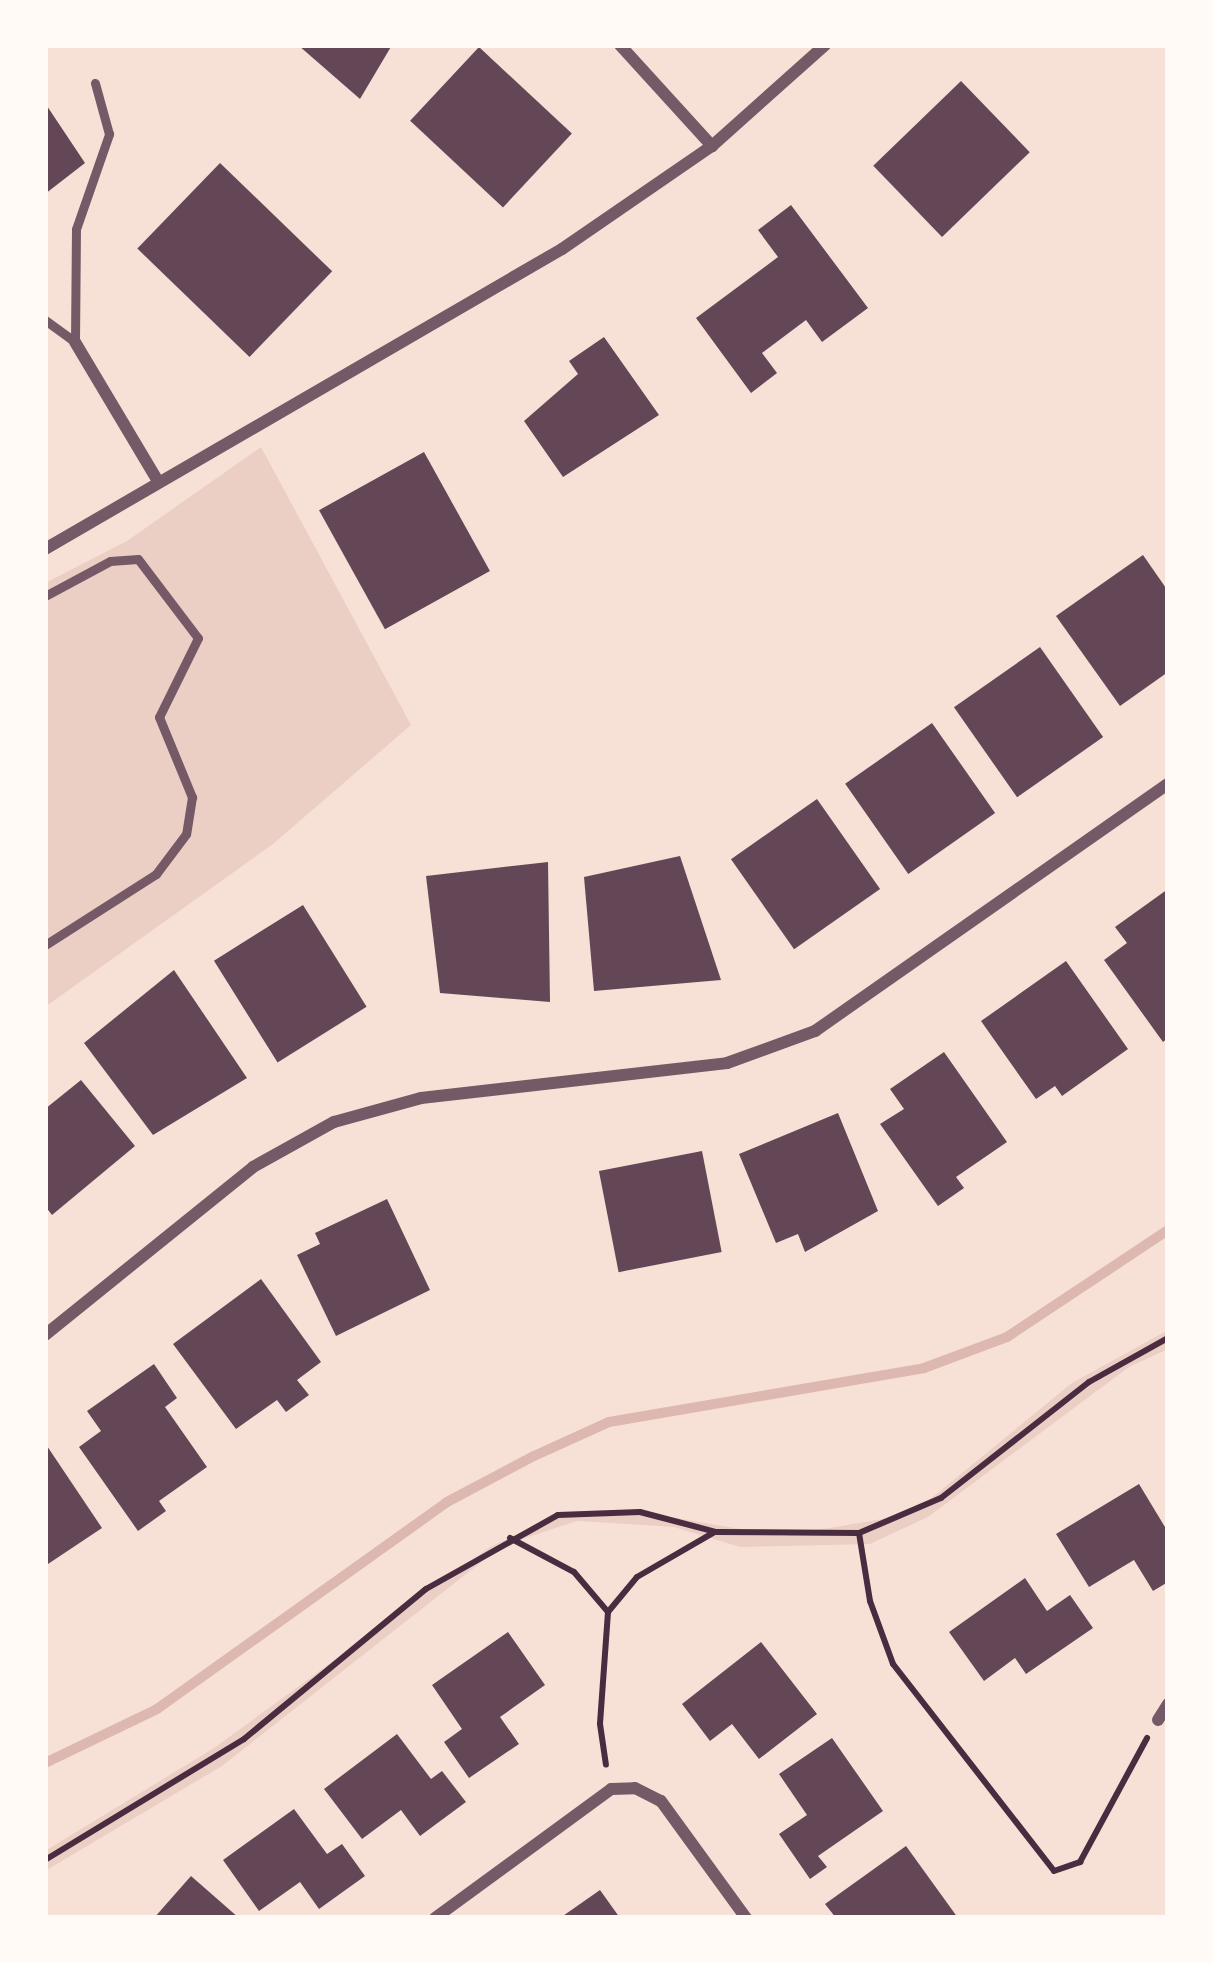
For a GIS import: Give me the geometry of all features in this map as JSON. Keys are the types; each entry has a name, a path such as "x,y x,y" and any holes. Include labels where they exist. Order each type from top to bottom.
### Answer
{"street":[{"path":"620,45 712,146"},
{"path":"45,549 156,478 562,249 712,146 825,45"},
{"path":"75,343 156,478"},
{"path":"45,1335 253,1167 334,1122 422,1098 727,1063 815,1031 1168,784"},
{"path":"1158,1720 1168,1704"},
{"path":"435,1918 611,1789 635,1788 661,1801 746,1918"}],"lane":[{"path":"75,343 76,229 109,134 95,83"},
{"path":"45,320 75,343"},
{"path":"45,596 110,561 138,559 198,638 159,717 192,797 186,834 156,874 45,945"}],"path":[{"path":"45,1860 244,1739 363,1634 510,1538 558,1515 640,1512 716,1532 860,1533 941,1498 1089,1382 1168,1339"},
{"path":"611,1789 600,1724 608,1612 637,1577 688,1540 716,1532"},
{"path":"860,1533 870,1600 893,1664 1054,1870 1080,1862 1158,1720"},
{"path":"510,1538 574,1572 608,1612"}],"shaded area":[{"path":"261,447 411,725 273,844 45,1007 45,583 127,541"},
{"path":"1168,1330 1168,1349 1129,1367 928,1517 870,1544 740,1547 674,1527 577,1521 503,1545 222,1766 45,1871 45,1851 214,1748 490,1547 558,1515 640,1512 782,1536 912,1514 1072,1383"}],"building":[{"path":"298,45 392,45 360,99"},
{"path":"479,47 572,134 503,207 410,121"},
{"path":"961,81 1030,152 942,237 873,166"},
{"path":"45,103 85,163 45,194"},
{"path":"220,163 332,271 250,357 137,249"},
{"path":"791,205 868,308 822,342 806,320 762,353 777,373 751,393 696,318 778,257 758,230"},
{"path":"604,337 659,415 563,477 524,421 578,374 569,361"},
{"path":"424,452 490,571 385,629 319,510"},
{"path":"1143,555 1168,591 1168,672 1120,706 1056,616"},
{"path":"1040,647 1103,737 1017,797 954,707"},
{"path":"932,723 995,813 908,874 845,784"},
{"path":"817,799 880,889 794,949 731,859"},
{"path":"680,856 721,980 594,991 584,877"},
{"path":"548,862 550,1002 440,993 426,876"},
{"path":"1168,889 1168,1038 1163,1042 1104,960 1127,943 1115,927"},
{"path":"303,905 367,1007 278,1062 214,961"},
{"path":"1066,961 1128,1049 1062,1096 1055,1086 1036,1099 981,1021"},
{"path":"174,970 247,1078 153,1135 84,1043"},
{"path":"944,1052 1007,1142 956,1177 964,1188 938,1206 880,1124 904,1109 890,1089"},
{"path":"81,1080 135,1146 52,1215 45,1206 45,1109"},
{"path":"838,1113 878,1211 805,1252 798,1234 776,1243 739,1154"},
{"path":"702,1151 722,1252 619,1272 599,1171"},
{"path":"387,1199 430,1290 336,1336 297,1255 320,1244 315,1233"},
{"path":"261,1279 321,1362 297,1380 309,1395 286,1412 277,1400 236,1429 173,1344"},
{"path":"154,1364 177,1398 165,1407 207,1467 159,1501 166,1511 138,1531 79,1447 101,1431 87,1411"},
{"path":"45,1443 102,1528 45,1566"},
{"path":"1139,1484 1168,1532 1168,1582 1153,1591 1134,1560 1089,1587 1056,1534"},
{"path":"1025,1578 1047,1611 1070,1595 1093,1628 1026,1674 1015,1658 984,1681 949,1632"},
{"path":"508,1632 545,1685 500,1717 519,1744 469,1778 444,1742 462,1729 432,1685"},
{"path":"761,1642 817,1714 759,1759 732,1724 710,1741 682,1704"},
{"path":"397,1734 431,1779 442,1771 466,1802 420,1836 401,1810 362,1839 324,1789"},
{"path":"832,1738 883,1811 818,1856 827,1867 810,1879 779,1834 807,1815 779,1774"},
{"path":"294,1809 327,1854 342,1844 365,1876 319,1909 300,1882 259,1911 223,1860"},
{"path":"906,1846 958,1918 836,1918 825,1904"},
{"path":"191,1876 239,1918 154,1918"},
{"path":"600,1890 620,1918 560,1918"}],"waterway":[{"path":"45,1763 157,1709 447,1502 534,1456 609,1422 924,1368 1007,1337 1168,1230"}]}
